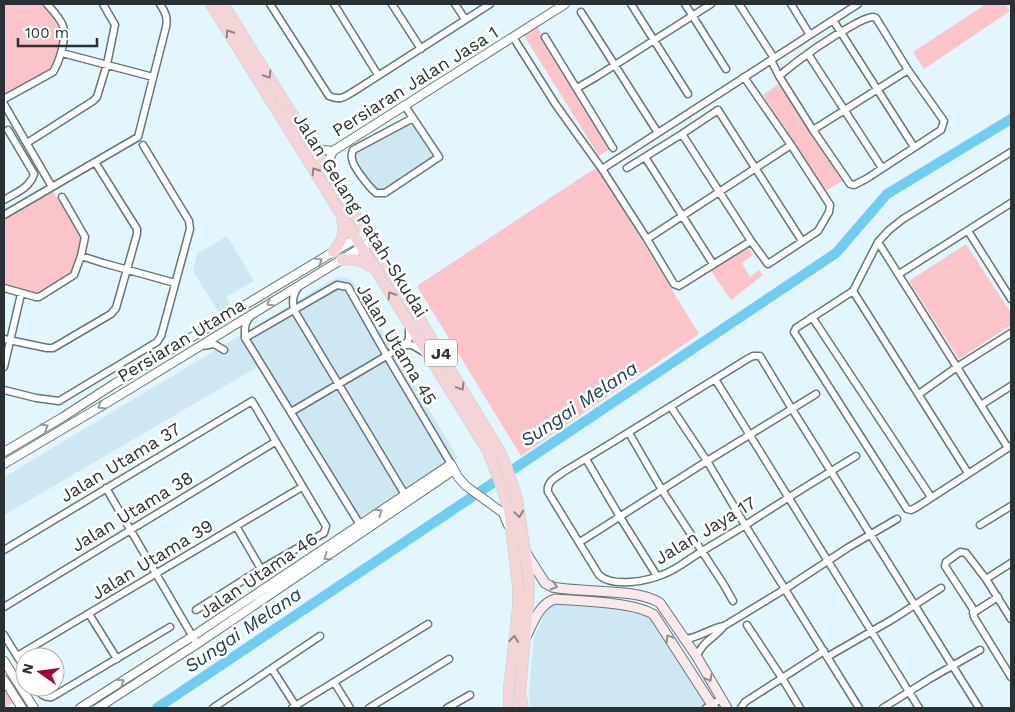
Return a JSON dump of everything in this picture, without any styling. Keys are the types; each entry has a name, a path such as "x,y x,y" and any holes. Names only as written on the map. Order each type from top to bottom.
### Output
{"main road":[{"name":"Jalan Gelang Patah-Skudai","path":"211,4 488,451 509,510 518,586 518,608 509,688 510,708"},
{"name":"Jalan Gelang Patah-Skudai","path":"223,4 370,237 499,450 506,466 517,498 529,591 520,693 522,708"},
{"path":"333,252 342,241 344,231 340,213"},
{"path":"342,260 354,258 375,269"},
{"path":"524,550 545,583 552,587 618,593 654,599 660,603 697,657 727,708"},
{"path":"614,604 612,601 613,596 618,593"},
{"path":"526,637 543,607 548,601 555,599 614,604 649,611 654,615 704,694 708,707"}],"street":[{"path":"4,99 53,72 56,67 62,53 64,31 57,15 47,4"},
{"path":"27,143 94,101 97,97 107,64 115,25 103,4"},
{"path":"4,215 138,137 168,19 160,4"},
{"path":"271,4 328,96 337,99 340,99 490,4"},
{"path":"334,4 378,75"},
{"path":"392,4 421,48"},
{"path":"455,4 465,19"},
{"name":"Persiaran Jalan Jasa 1","path":"333,151 564,4"},
{"path":"631,4 688,94"},
{"path":"685,4 726,69"},
{"path":"577,88 711,4"},
{"path":"739,4 772,59 779,76 850,184 854,185 860,182 943,127 944,122 908,70 876,18 867,18 841,32 793,64 779,76"},
{"path":"791,4 810,35"},
{"path":"602,169 858,4"},
{"path":"581,12 658,133"},
{"path":"833,20 914,147"},
{"path":"513,37 556,105 602,169 674,284 679,286 751,241"},
{"path":"546,37 613,148"},
{"path":"62,53 153,77"},
{"path":"808,54 882,168"},
{"path":"813,130 908,70"},
{"path":"682,134 768,264 818,231 830,209 830,205 744,77"},
{"path":"4,104 52,187"},
{"path":"405,106 413,118 439,157 385,193 376,193 368,186 352,161 353,150 413,118"},
{"path":"627,168 718,110 802,241"},
{"path":"4,200 28,185 32,181 34,174 6,131 16,125"},
{"path":"308,139 322,150 333,151 330,158 332,178"},
{"path":"4,390 36,398 59,401 157,342 161,336 190,229 190,221 143,145"},
{"path":"647,239 791,145"},
{"path":"878,242 1009,447 911,510 907,509 794,332 796,328 853,291 878,242 889,230 903,219 1011,152"},
{"path":"645,156 713,264"},
{"path":"7,340 53,348 111,314 116,308 138,234 137,229 95,162"},
{"path":"4,288 21,294 39,297 73,277 81,256 85,237 62,197"},
{"path":"899,274 1011,204"},
{"path":"968,231 1011,299"},
{"name":"Persiaran Utama","path":"4,452 333,252 370,237"},
{"name":"Persiaran Utama","path":"4,464 342,260 359,243"},
{"path":"81,256 175,282"},
{"path":"302,284 293,296 294,310 407,498"},
{"name":"Jalan Utama 45","path":"245,338 337,284 348,287 452,467"},
{"path":"853,291 968,473"},
{"path":"4,367 7,340 21,294"},
{"path":"254,313 246,323 245,338 362,528"},
{"path":"812,317 931,497"},
{"path":"291,412 405,345 409,339 410,332 407,322"},
{"path":"919,394 1011,333"},
{"path":"200,346 214,344 224,350"},
{"path":"405,345 412,345 427,353"},
{"path":"657,576 586,459 751,357 760,356 979,708"},
{"path":"714,379 919,708"},
{"path":"981,405 1011,386"},
{"path":"580,542 816,394"},
{"name":"Jalan Utama 37","path":"4,550 252,401 275,442"},
{"path":"670,407 707,462 859,708"},
{"path":"629,433 662,490 733,600"},
{"path":"196,610 261,569 324,533 326,526 275,442"},
{"name":"Jalan Utama 38","path":"4,606 275,442"},
{"name":"Jalan Jaya 17","path":"586,459 551,481 548,492 599,575 614,582 632,582 665,574 682,565 787,497 856,456"},
{"path":"452,467 466,486 503,513 512,539"},
{"name":"Jalan Utama 46","path":"80,708 362,528 452,467"},
{"name":"Jalan Utama 39","path":"32,647 302,487"},
{"path":"106,488 197,644"},
{"path":"980,525 1011,506"},
{"path":"697,657 700,648 724,626 897,519"},
{"path":"236,526 261,569"},
{"name":"Jalan Utama 46","path":"98,708 197,644 362,528"},
{"path":"1011,619 986,579 966,553 960,552 946,562 945,564 972,609 974,617 1011,677"},
{"path":"986,579 1011,563"},
{"path":"742,706 782,678 872,631 941,588"},
{"path":"973,614 998,597"},
{"path":"89,614 116,659"},
{"path":"272,669 295,708 428,624"},
{"path":"747,625 800,708"},
{"path":"685,639 696,637 716,627 724,626"},
{"path":"65,689 170,627"},
{"path":"4,635 15,653"},
{"path":"213,708 320,636"},
{"path":"883,708 980,650"},
{"path":"369,708 449,659"},
{"path":"4,661 34,708"},
{"path":"4,680 22,708"},
{"path":"334,682 350,708"},
{"path":"447,708 470,695"},
{"path":"708,707 721,699"}],"shaded area":[{"path":"4,4 45,4 61,33 52,70 6,94 4,91"},
{"path":"986,4 1005,4 1010,11 924,69 913,52"},
{"path":"536,25 610,149 599,156 523,34"},
{"path":"780,83 842,181 826,191 763,95"},
{"path":"409,120 414,120 436,157 383,191 376,191 355,160 357,152"},
{"path":"597,167 699,334 521,456 417,286"},
{"path":"52,190 82,238 73,274 38,294 4,285 4,220"},
{"path":"227,236 254,281 226,297 232,309 221,316 193,271 197,254"},
{"path":"966,244 1011,313 1011,325 959,359 909,281"},
{"path":"747,246 753,255 742,263 750,277 759,270 763,275 731,300 711,271"},
{"path":"337,277 347,278 353,282 458,458 353,522 259,366 4,515 4,477"},
{"path":"556,601 648,610 712,708 531,708 529,696 534,637 548,606"},
{"path":"4,684 15,702 4,708"}],"waterway":[{"name":"Sungai Melana","path":"157,708 836,253 887,194 1011,119"}]}
